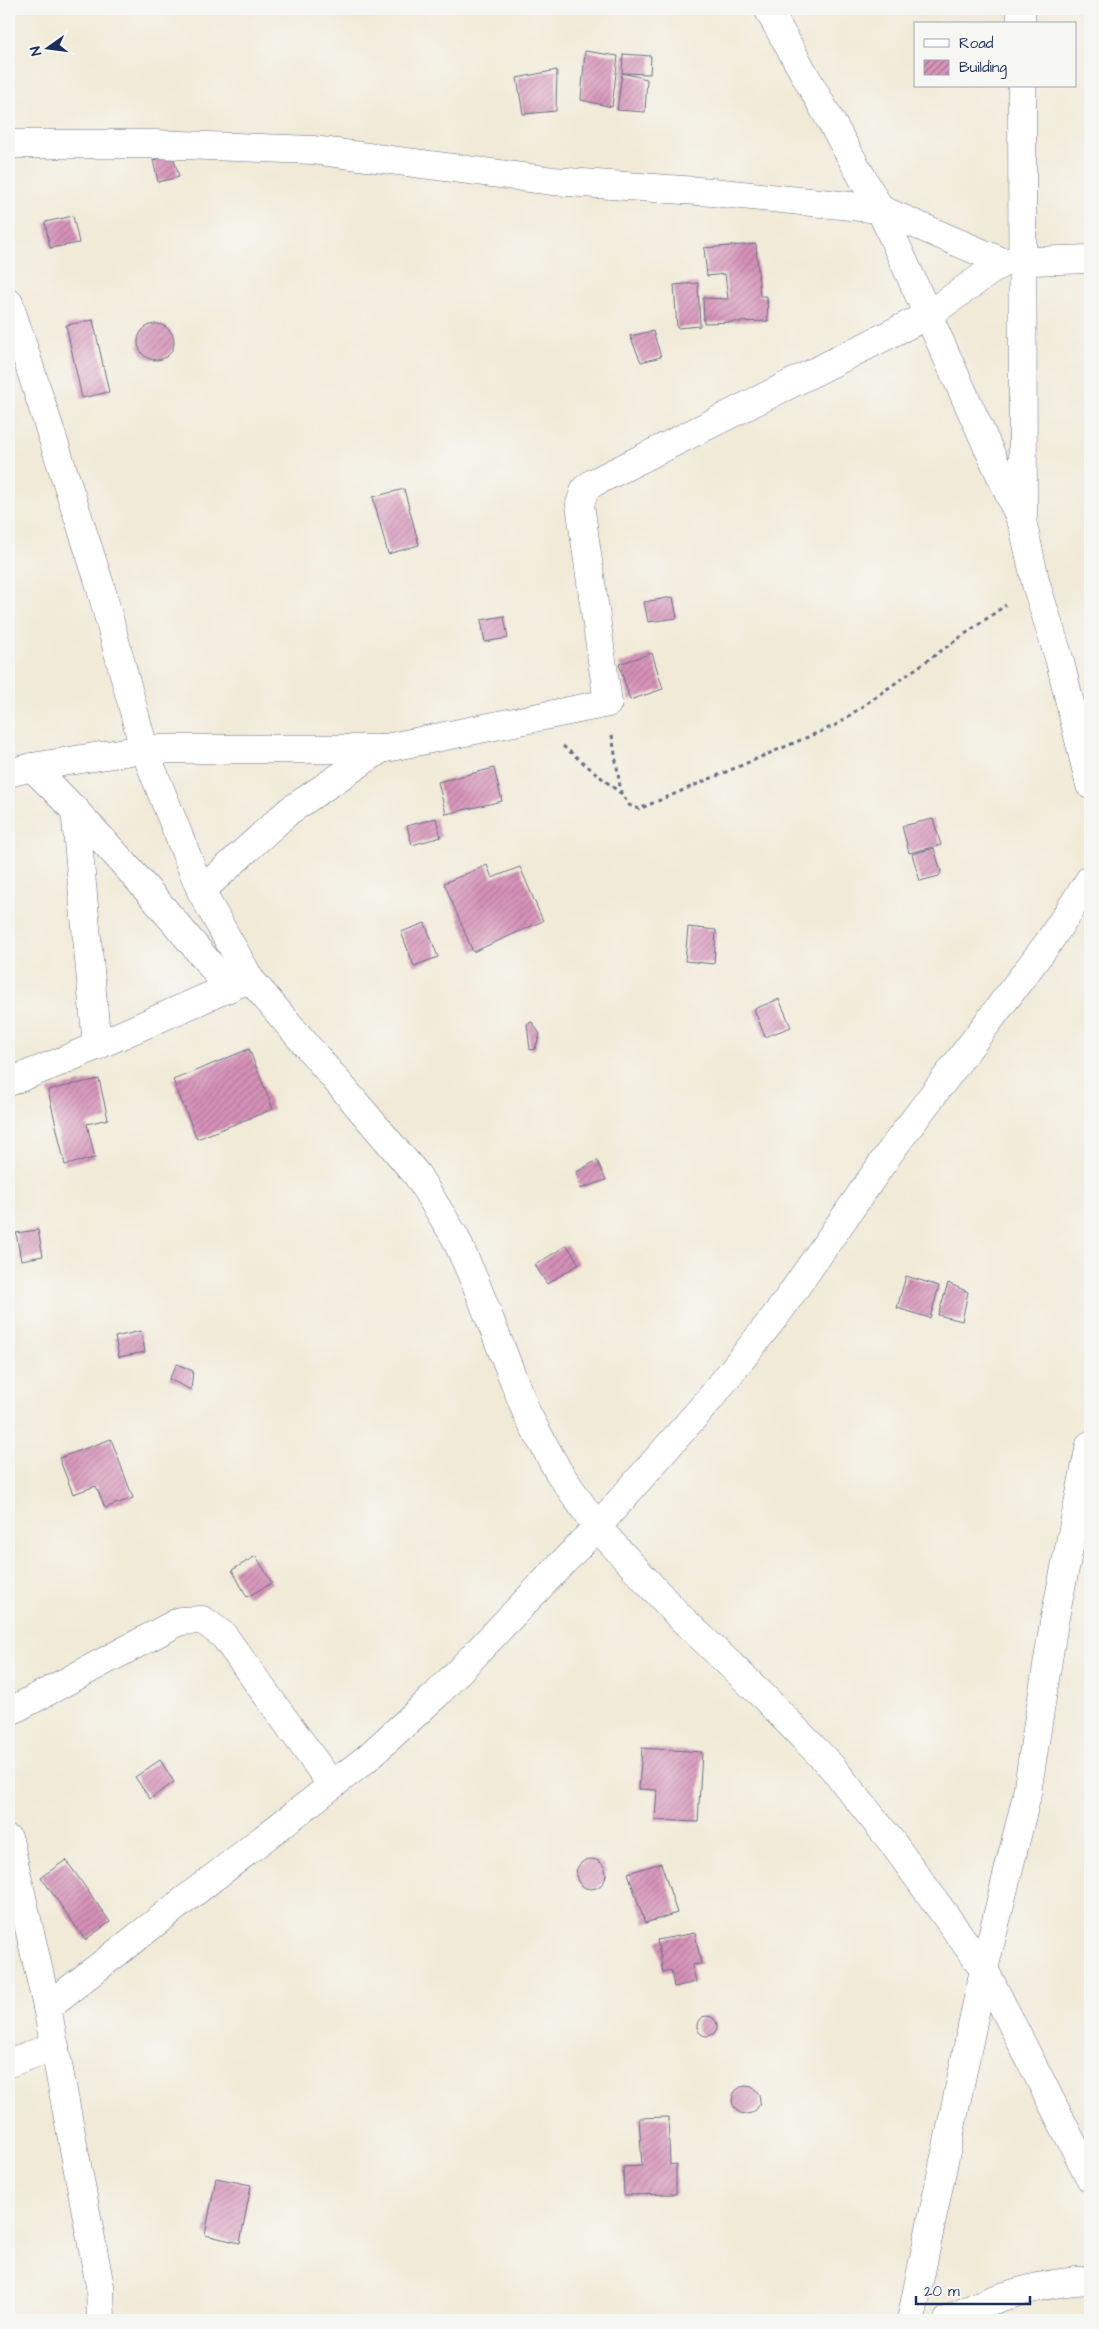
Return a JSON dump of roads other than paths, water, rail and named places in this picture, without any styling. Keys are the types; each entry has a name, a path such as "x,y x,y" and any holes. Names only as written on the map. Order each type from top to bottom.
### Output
{"street":[{"path":"768,9 880,209 1023,525"},
{"path":"1021,9 1021,22"},
{"path":"1022,88 1014,262 1023,525 1036,584 1059,658 1090,785"},
{"path":"9,144 154,144 313,150 552,181 712,192 880,209 1014,262 1090,259"},
{"path":"21,770 144,748 381,749 608,703 580,504 584,489 928,316 1014,262"},
{"path":"9,304 100,585 144,748 240,983"},
{"path":"201,891 289,811 381,749"},
{"path":"21,770 75,809 174,921 240,983 417,1175 458,1245 476,1284 527,1414 558,1471 597,1527 678,1615 762,1695 832,1767 892,1842 984,1969 1090,2178"},
{"path":"75,809 97,1046"},
{"path":"47,2007 366,1760 436,1696 597,1527 709,1400 780,1310 895,1145 1048,943 1090,879"},
{"path":"9,1082 97,1046 240,983"},
{"path":"911,2320 984,1969 1026,1800 1054,1622 1090,1445"},
{"path":"9,1712 180,1621 203,1620 224,1636 332,1786"},
{"path":"9,1840 55,2046 100,2286 102,2320"},
{"path":"9,2063 55,2046"},
{"path":"948,2320 962,2312 1022,2290 1090,2280"}]}
